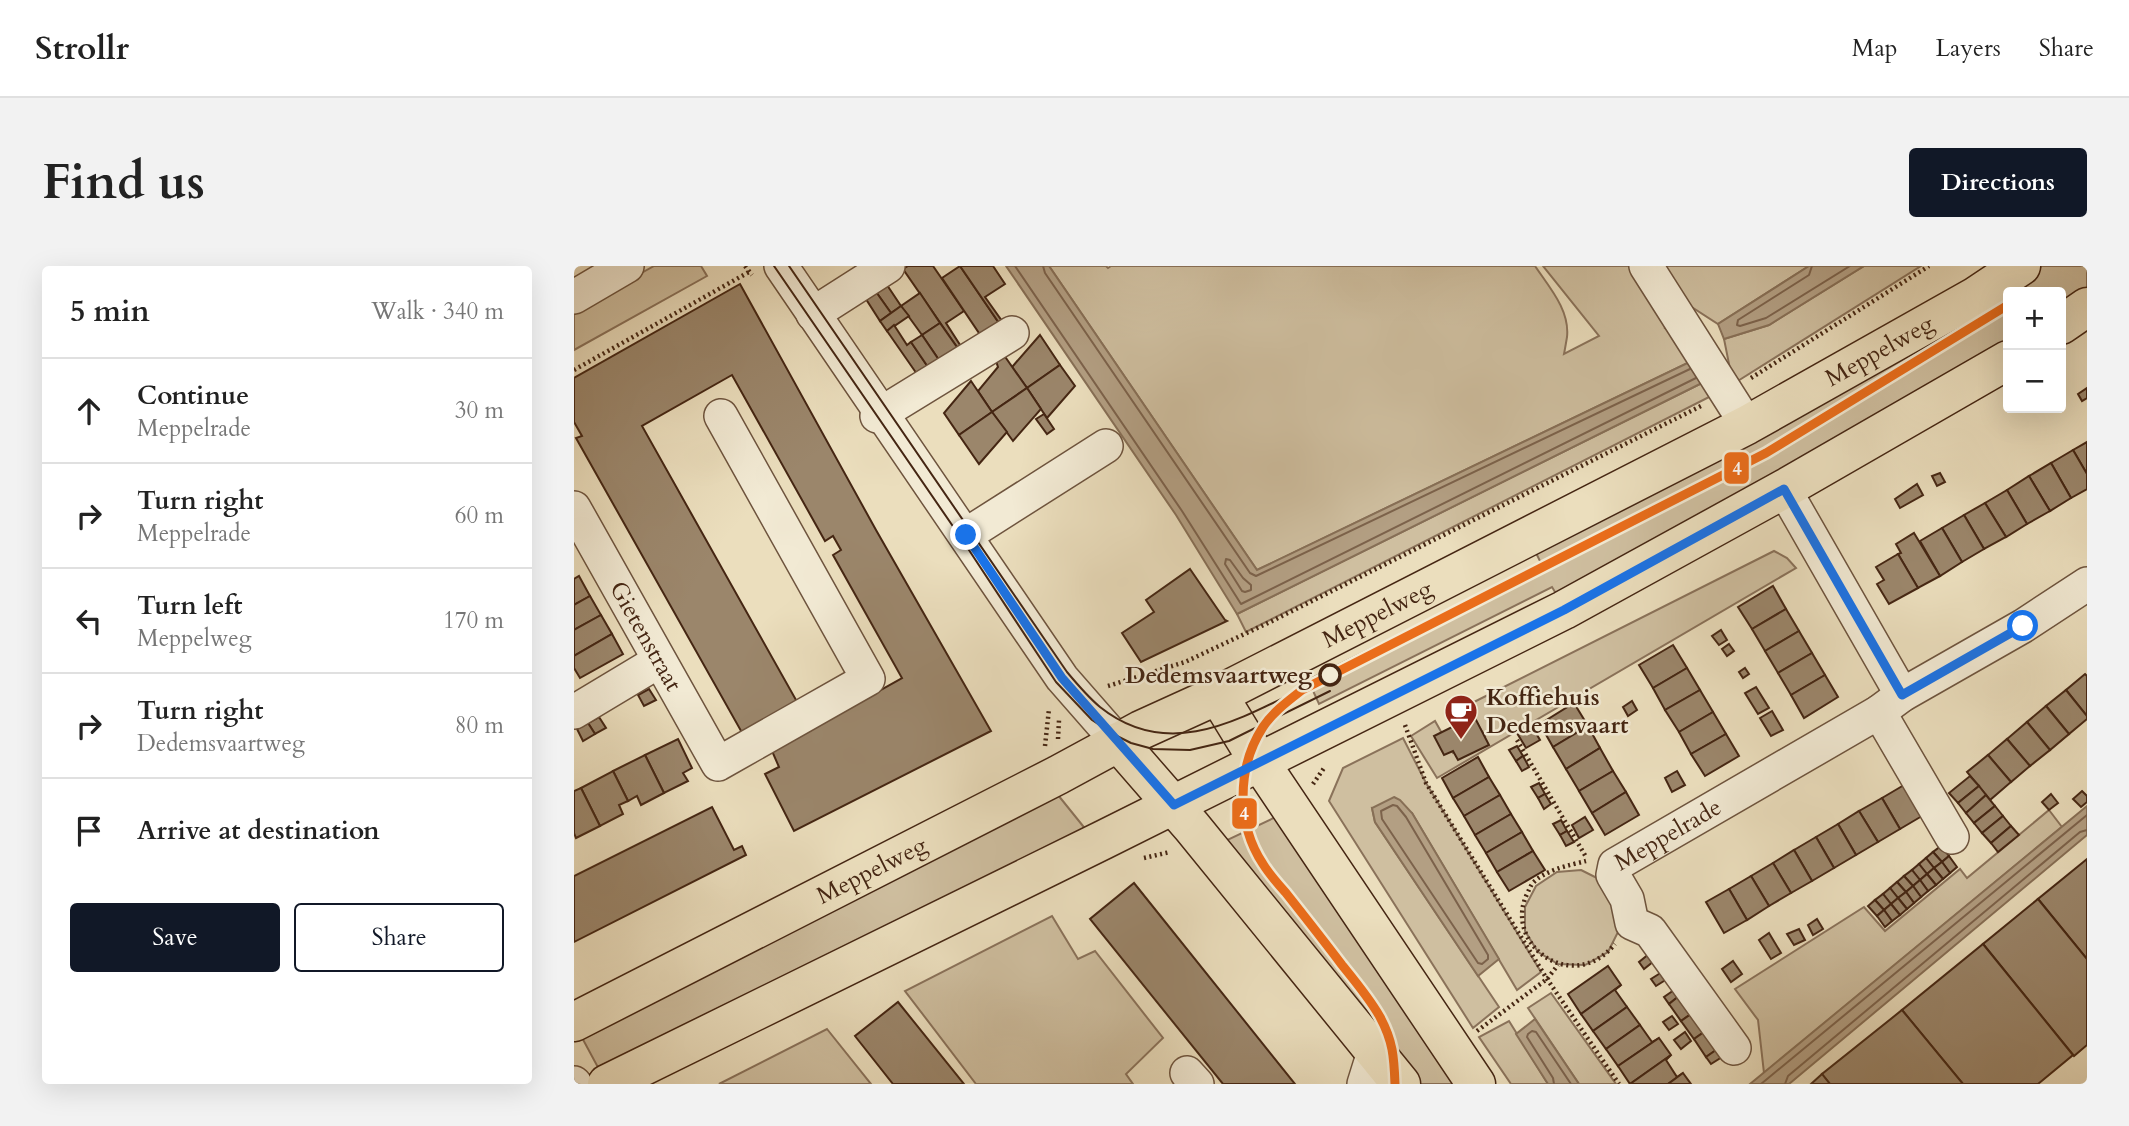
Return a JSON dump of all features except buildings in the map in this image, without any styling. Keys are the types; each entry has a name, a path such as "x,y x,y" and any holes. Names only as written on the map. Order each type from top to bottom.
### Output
{"main road":[{"name":"Meppelweg","path":"574,1022 1118,742 1218,695 1746,425 1976,296 2021,266"},
{"path":"2066,322 2087,307"},
{"path":"607,1084 1564,610 1784,489 2003,362"},
{"path":"1218,695 1453,1054 1476,1084"},
{"path":"1118,742 1174,805 1369,1068 1401,1084"}],"street":[{"path":"574,297 627,266"},
{"path":"813,314 888,266"},
{"path":"1646,266 1746,425"},
{"path":"765,269 813,314 1062,678 1118,742"},
{"path":"880,415 1012,333"},
{"name":"Gietenstraat","path":"574,508 718,764 868,679 721,416"},
{"path":"966,535 1106,446"},
{"path":"1784,489 1891,703 1952,837"},
{"name":"Meppelrade","path":"1632,923 1628,899 1613,875 1615,865 2023,626 2087,584"},
{"path":"574,712 659,661"},
{"path":"1632,923 1650,931 1734,1048"}],"path":[{"path":"574,370 765,269"},
{"path":"1049,707 1059,720 1057,745 1073,766"},
{"path":"1403,719 1426,783 1548,979 1619,1084"},
{"path":"1517,740 1589,860 1555,869 1532,884 1521,905 1525,931 1537,952 1558,965 1585,965 1608,952 1632,923"},
{"path":"1468,1037 1548,979 1558,965"}],"shaded area":[{"path":"654,266 701,266 707,276 574,350 574,311"},
{"path":"1049,266 1535,266 1557,299 1565,317 1567,337 1564,354 1599,336 1543,266 1809,266 1718,324 1693,308 1665,328 1700,357 1257,570"},
{"path":"1864,266 1921,266 1733,384 1724,339 1769,325"},
{"path":"2042,266 2087,266 2087,291 2066,305 2066,287 2010,287"},
{"path":"2003,291 2003,345 1558,597 1552,587 1319,704 1308,680 1541,563 1536,553"},
{"path":"1712,378 1719,392 1246,632 1237,614"},
{"path":"1774,551 1787,558 1796,568 1437,778 1411,736 1435,721 1453,753 1485,736 1466,706"},
{"path":"1403,738 1426,783 1541,972 1517,990 1412,813 1372,808 1375,822 1499,1007 1473,1028 1329,801 1343,768"},
{"path":"1058,795 1087,831 601,1073 580,1034"},
{"path":"2049,810 2062,827 1764,1073 1758,1020 1735,989 1864,907 1885,931 1960,869 1967,878"},
{"path":"1280,815 1456,1084 1420,1084 1225,841"},
{"path":"1581,870 1603,881 1620,928 1608,952 1585,965 1558,964 1538,952 1525,931 1525,907 1536,886 1557,872"},
{"path":"1052,916 1078,959 1095,951 1163,1038 1126,1074 1133,1084 976,1084 905,991"},
{"path":"1551,993 1616,1084 1579,1084 1528,1008"},
{"path":"1509,1021 1548,1084 1511,1084 1479,1037"},
{"path":"827,1029 871,1084 719,1084"}],"water":[{"path":"1006,266 1049,266 1257,570 1700,357 1712,378 1237,614 1176,515"},
{"path":"1809,266 1864,266 1769,325 1724,339 1718,324"},
{"path":"1394,797 1412,813 1499,959 1478,976 1375,822 1372,808"},
{"path":"2087,806 2087,835 1789,1084 1750,1084"},
{"path":"1535,1019 1579,1084 1548,1084 1516,1034"}],"tram line":[{"path":"774,266 961,538 1056,682 1092,720 1131,743 1153,749 1190,750 1229,741 1330,691"},
{"path":"789,266 1067,672 1100,707 1128,724 1157,732 1185,733 1241,717 1324,678"}],"transit line":[{"name":"4","path":"1395,1084 1392,1049 1380,1017 1362,990 1268,871 1254,848 1244,813 1244,777 1254,743 1263,727 1281,707 1302,690 1766,453 2003,308"}],"place":[{"name":"Dedemsvaartweg","path":"1330,675"},
{"name":"Koffiehuis Dedemsvaart","path":"1461,741"}],"route":[{"path":"966,535 1062,678 1174,805 1564,610 1784,489 1902,695 2023,626"}]}
